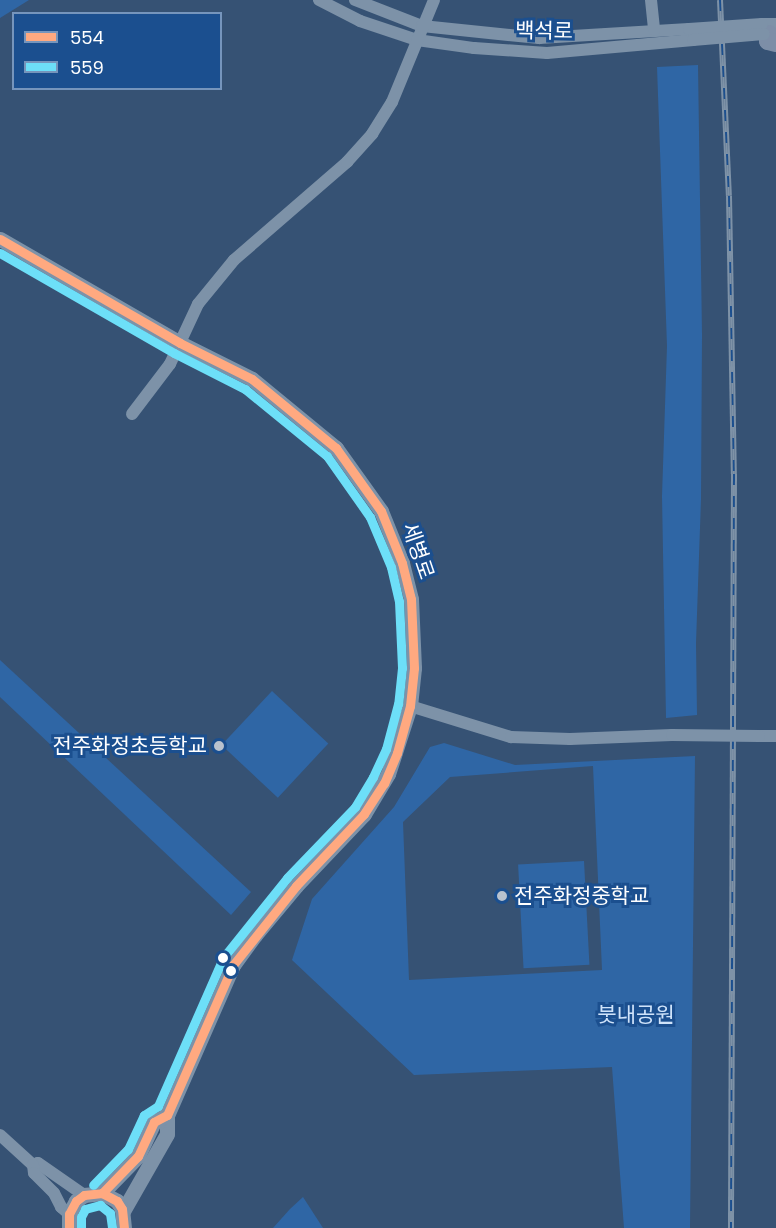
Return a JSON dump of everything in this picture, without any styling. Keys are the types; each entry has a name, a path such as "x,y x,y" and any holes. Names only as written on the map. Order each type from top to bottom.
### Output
{"street":[{"name":"백석로","path":"319,0 360,21 417,40 474,48 547,53 691,34 770,32"},
{"name":"백석로","path":"355,0 422,26 539,38 654,30 691,34"},
{"path":"132,414 170,364 198,304 234,260 347,162 372,134 392,102 434,0"},
{"path":"651,0 654,30"},
{"name":"세병로","path":"0,239 180,343 252,379 336,448 381,511 402,563 411,599 414,668 410,706 388,774 364,814 296,886 233,965 167,1115 167,1134 126,1221"},
{"path":"410,706 511,737 570,739 672,735 776,736"},
{"name":"세병로","path":"126,1221 117,1201 102,1193 138,1156 154,1122 167,1115"},
{"path":"0,1135 33,1165 34,1173 54,1193 69,1221"},
{"path":"33,1165 38,1164 84,1195"},
{"path":"69,1221 76,1201 84,1195 102,1193"}],"green space":[{"path":"0,0 29,0 0,18"},
{"path":"698,65 702,335 701,499 696,643 697,715 666,718 662,496 667,346 657,67"},
{"path":"0,660 251,892 231,915 0,697"},
{"path":"272,691 328,744 278,798 222,745"},
{"name":"붓내공원","path":"444,743 515,765 695,756 690,1228 624,1228 612,1067 414,1075 292,960 312,899 394,807 430,747","holes":["593,766 602,970 409,980 403,822 450,777"]},
{"path":"584,861 589,965 524,968 518,864"},
{"path":"303,1197 323,1228 273,1228 290,1209"}],"railway":[{"path":"720,0 729,196 734,474 731,1228"}],"transit line":[{"name":"554","path":"0,239 180,343 252,379 336,448 381,511 402,563 411,599 414,668 410,706 397,753 384,783 364,814 296,886 233,965 167,1115 154,1122 138,1156 102,1193"},
{"name":"559","path":"0,253 174,353 245,389 327,456 370,517 391,567 399,601 402,668 398,704 386,749 373,777 355,807 287,878 223,958 158,1106 144,1115 128,1149 93,1185"},
{"name":"554","path":"69,1228 69,1214 76,1201 84,1195 102,1193 117,1201 122,1209 124,1228"},
{"name":"559","path":"81,1228 81,1217 85,1209 100,1205 110,1213 112,1228"}],"place":[{"name":"전주화정초등학교","path":"219,746"},
{"name":"전주화정중학교","path":"502,896"}]}
